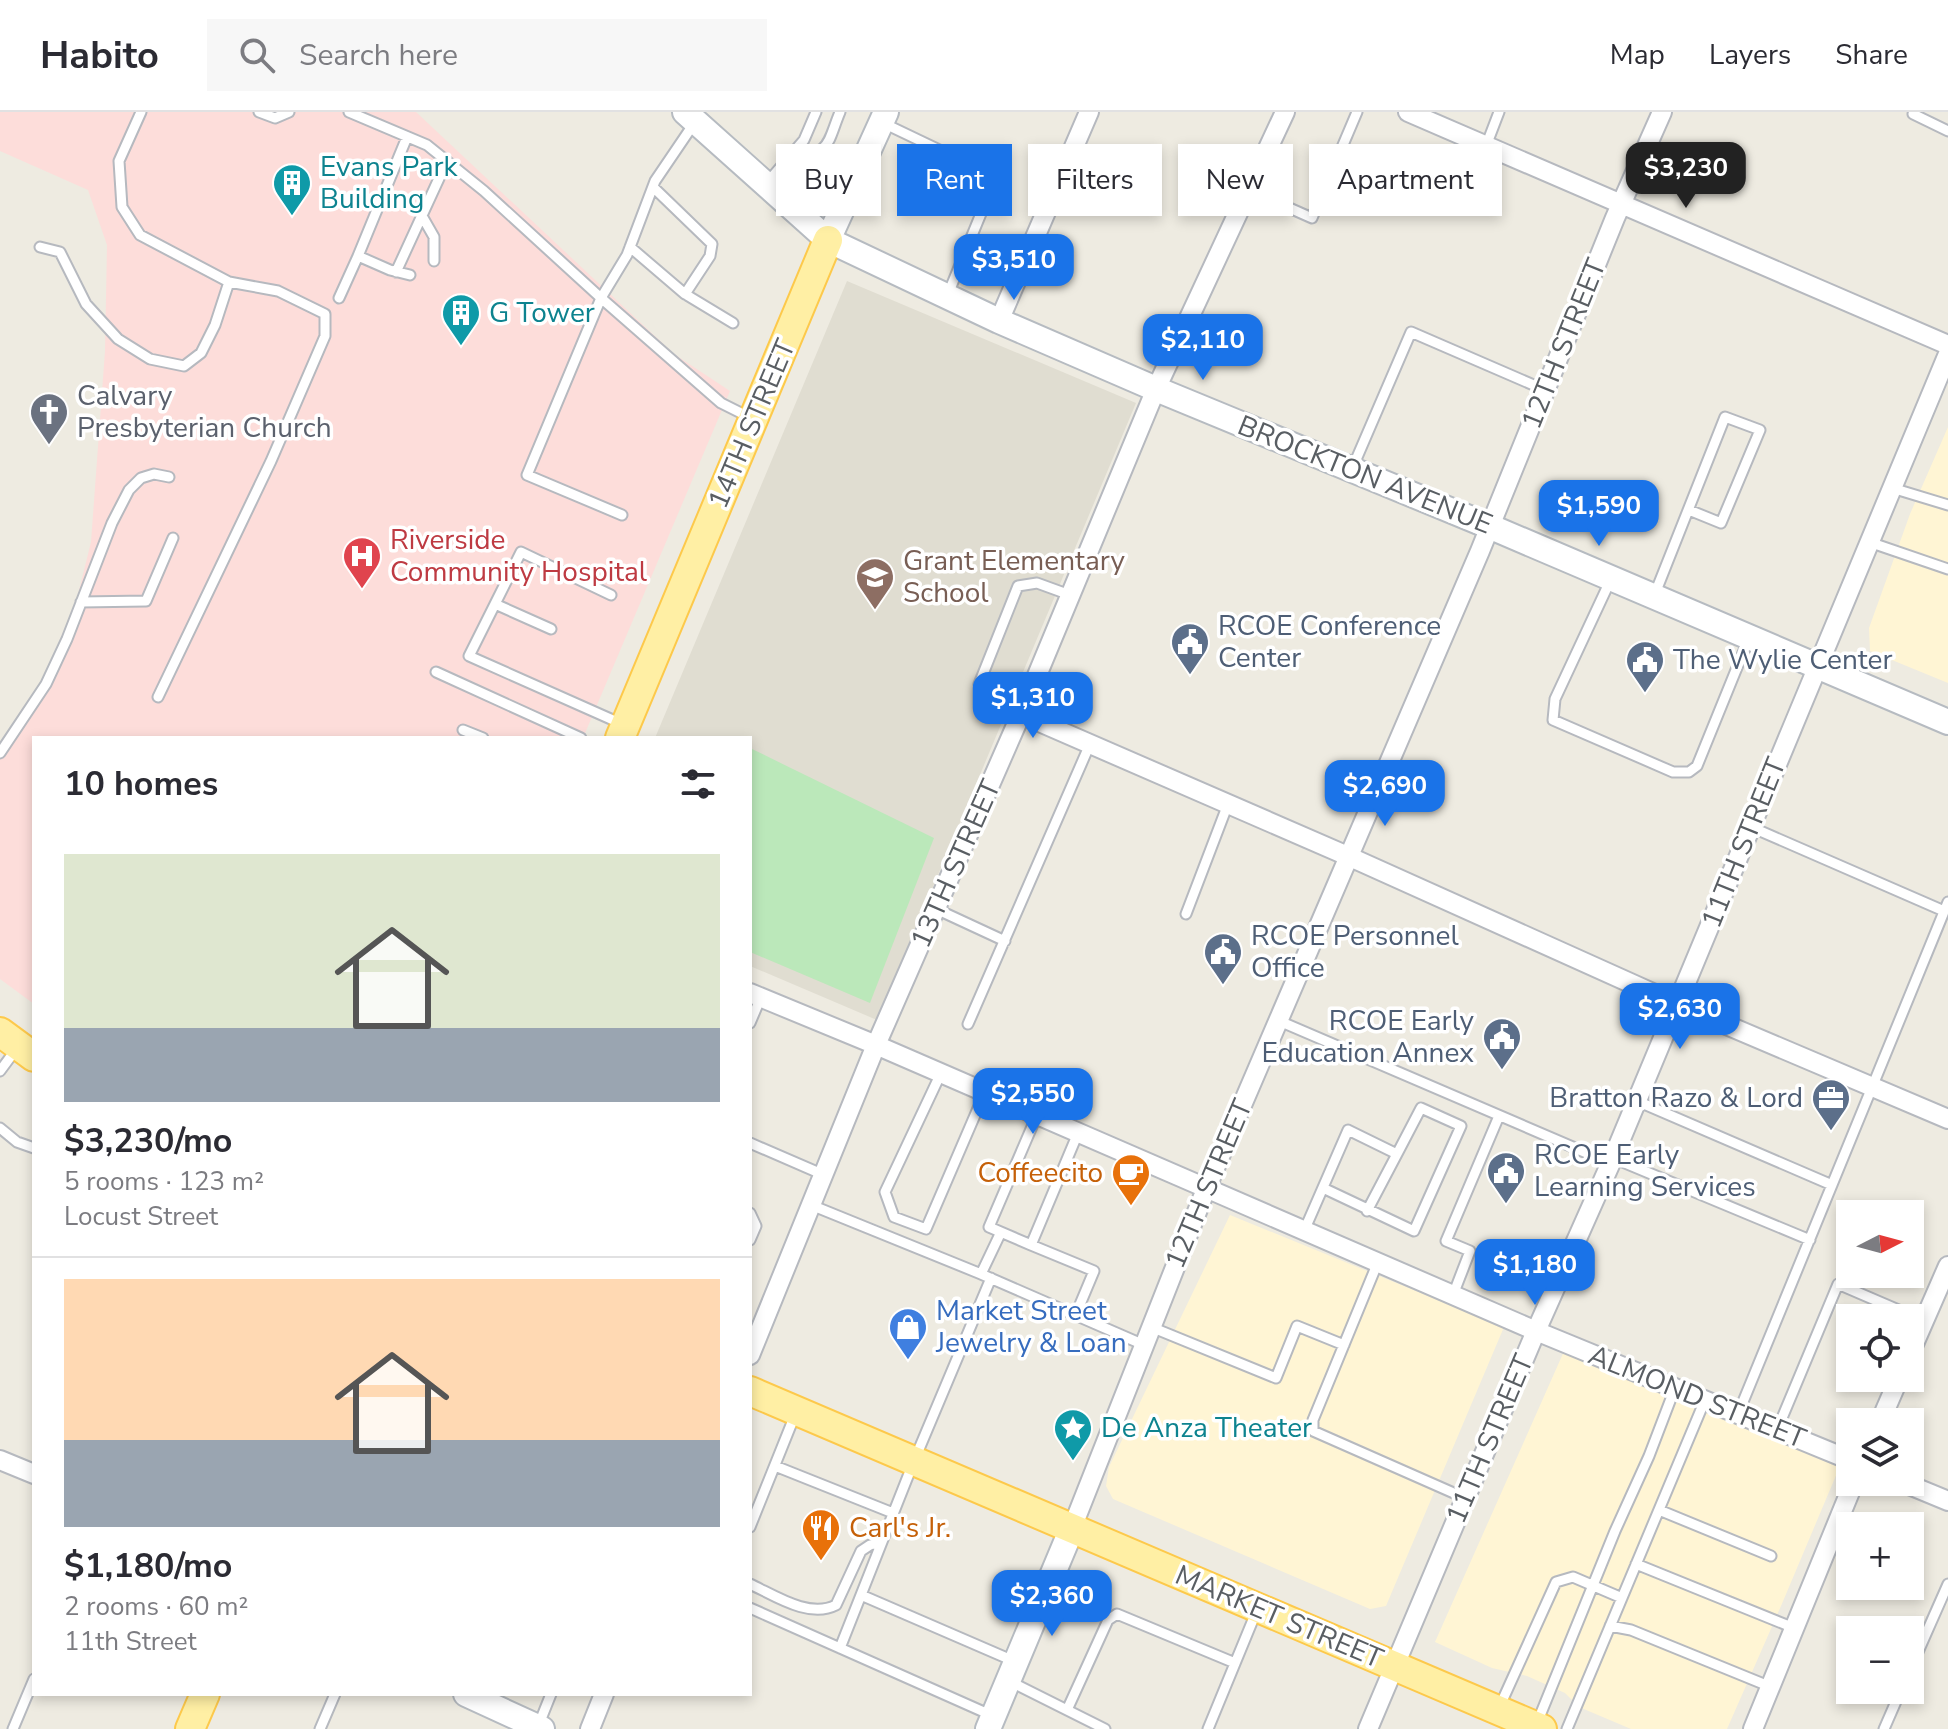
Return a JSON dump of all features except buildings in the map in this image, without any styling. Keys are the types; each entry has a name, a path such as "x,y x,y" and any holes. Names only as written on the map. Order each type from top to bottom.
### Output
{"main road":[{"name":"BROCKTON AVENUE","path":"695,115 828,240 999,321 1156,389 1491,527 1948,722"},
{"name":"14TH STREET","path":"623,732 828,240 884,117"},
{"name":"MARKET STREET","path":"752,1392 1532,1727"},
{"name":"12TH STREET","path":"991,1722 1072,1528"},
{"path":"190,1729 204,1696"},
{"path":"470,1696 540,1728"}],"street":[{"path":"999,321 1089,112"},
{"name":"13TH STREET","path":"1270,144 1285,112"},
{"path":"1408,112 1481,144"},
{"name":"12TH STREET","path":"1072,1528 1206,1189 1491,527 1620,205 1662,112"},
{"path":"1502,153 1948,345"},
{"name":"13TH STREET","path":"752,1350 876,1045 1021,714 1156,389 1237,216"},
{"name":"11TH STREET","path":"1368,1729 1637,1101 1948,354"},
{"path":"1021,714 1677,1004 1948,1119"},
{"name":"ALMOND STREET","path":"756,995 1536,1331 1836,1454"},
{"path":"1924,1321 1948,1266"},
{"path":"0,1460 32,1473"},
{"path":"1924,1491 1948,1501"},
{"path":"1753,1729 1848,1496"},
{"path":"590,1729 603,1696"}],"lane":[{"path":"141,112 119,161 122,207 140,235 229,282 278,291 325,314 325,336 271,461 158,697"},
{"path":"259,112 275,118 289,112"},
{"path":"349,112 427,145 484,191 721,403 754,419"},
{"path":"801,144 816,112"},
{"path":"827,144 840,112"},
{"path":"1293,210 1312,218 1357,112"},
{"path":"1487,144 1499,112"},
{"path":"1913,114 1948,131"},
{"path":"622,515 527,475 601,298 630,247 653,187 695,115"},
{"path":"884,117 996,177 947,297"},
{"path":"339,298 407,137"},
{"path":"396,272 447,161"},
{"path":"766,184 776,172"},
{"path":"653,187 712,244 710,256 685,294"},
{"path":"422,216 434,237 434,261"},
{"path":"40,247 60,252 86,304 118,339 150,359 184,366 201,353 215,325 229,282"},
{"path":"630,247 685,294 733,323"},
{"path":"358,256 410,275"},
{"path":"1352,470 1411,332 1545,390"},
{"path":"1654,597 1725,417 1760,430 1721,523 1689,510"},
{"path":"0,753 46,684 112,523 129,490 141,478 154,474 169,477"},
{"path":"1892,488 1948,505"},
{"path":"81,602 146,601 173,538"},
{"path":"1869,542 1948,569"},
{"path":"611,595 521,552 469,656 623,732"},
{"path":"1611,579 1555,699 1553,720 1673,772 1689,772 1697,766 1749,638"},
{"path":"1021,714 979,684 1018,586 1037,583 1070,595"},
{"path":"495,604 551,629"},
{"path":"436,672 577,736"},
{"path":"463,730 478,736"},
{"path":"968,1024 1090,744"},
{"path":"1186,914 1228,804"},
{"path":"1738,1414 1946,906 1751,827"},
{"path":"936,909 1005,941"},
{"path":"1277,1020 1499,1116 1810,1240"},
{"path":"0,1071 18,1045"},
{"path":"941,1073 885,1192 894,1217 926,1229 985,1092"},
{"path":"1637,1101 1832,1185"},
{"path":"1323,1188 1367,1211 1414,1231 1461,1126 1421,1108 1367,1211"},
{"path":"1037,1115 989,1227 1032,1241 1094,1271 1076,1314"},
{"path":"1453,1295 1470,1251 1446,1241 1499,1116"},
{"path":"0,1128 17,1142 32,1147"},
{"path":"1304,1231 1348,1130 1397,1154"},
{"path":"1032,1241 1078,1133"},
{"path":"752,1144 824,1175"},
{"path":"811,1205 1144,1345"},
{"path":"840,1648 1001,1232"},
{"path":"1378,1262 1313,1420 1313,1431 1465,1498"},
{"path":"1777,1430 1838,1284 1884,1304"},
{"path":"1151,1327 1276,1378 1297,1326 1344,1345"},
{"path":"1532,1727 1649,1456 1675,1388"},
{"path":"1567,1729 1705,1400"},
{"path":"752,1522 797,1411"},
{"path":"775,1466 893,1513"},
{"path":"1659,1510 1771,1556"},
{"path":"752,1585 799,1606 830,1608 836,1605 861,1551 882,1542"},
{"path":"1636,1564 1794,1628"},
{"path":"1498,1710 1556,1582 1573,1577 1622,1598"},
{"path":"1924,1638 1948,1584"},
{"path":"861,1595 1012,1671 1067,1710 1105,1729"},
{"path":"1208,1729 1258,1608"},
{"path":"752,1609 991,1722"},
{"path":"1067,1710 1108,1620 1117,1614 1235,1663"},
{"path":"1610,1626 1631,1630 1771,1687"},
{"path":"13,1729 32,1684"},
{"path":"320,1729 334,1696"},
{"path":"540,1728 550,1696"},
{"path":"1884,1729 1895,1704"}],"shaded area":[{"name":"Riverside Community Hospital","path":"0,112 416,112 674,354 730,391 584,736 32,736 32,1003 0,979 0,753 18,728 67,639 91,542 105,351 107,245 88,190 0,151"},
{"path":"847,281 1136,403 877,1020 752,967 752,736 656,736"},
{"path":"1948,427 1948,683 1870,651 1869,628 1910,514"},
{"path":"1230,1215 1504,1327 1386,1606 1370,1609 1113,1499 1106,1486 1109,1467"},
{"path":"1565,1349 1836,1464 1836,1475 1727,1729 1631,1729 1579,1707 1565,1693 1527,1676 1492,1668 1435,1642"}],"green space":[{"path":"752,749 934,838 870,1003 752,953"}],"place":[{"name":"Evans Park Building","path":"292,217"},
{"name":"G Tower","path":"461,347"},
{"name":"Calvary Presbyterian Church","path":"49,446"},
{"name":"Riverside Community Hospital","path":"362,590"},
{"name":"Grant Elementary School","path":"875,611"},
{"name":"RCOE Conference Center","path":"1190,676"},
{"name":"The Wylie Center","path":"1645,694"},
{"name":"RCOE Personnel Office","path":"1223,986"},
{"name":"RCOE Early Education Annex","path":"1502,1071"},
{"name":"Bratton Razo & Lord","path":"1831,1132"},
{"name":"RCOE Early Learning Services","path":"1506,1205"},
{"name":"Coffeecito","path":"1131,1207"},
{"name":"Market Street Jewelry & Loan","path":"908,1361"},
{"name":"De Anza Theater","path":"1073,1462"},
{"name":"Carl's Jr.","path":"821,1562"}]}
